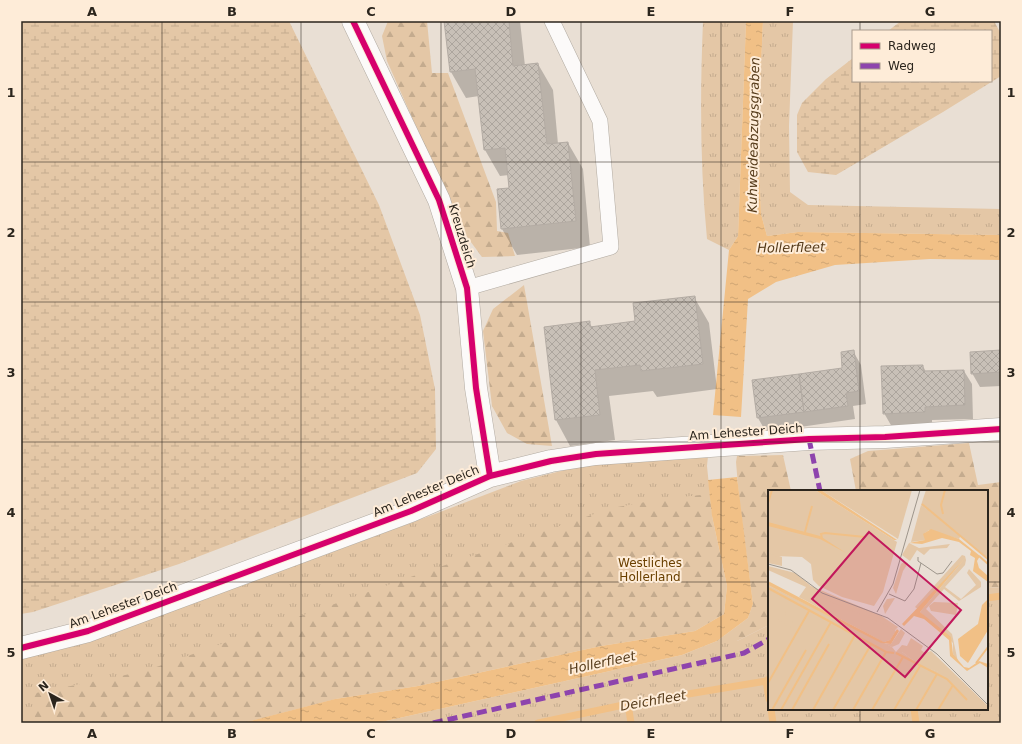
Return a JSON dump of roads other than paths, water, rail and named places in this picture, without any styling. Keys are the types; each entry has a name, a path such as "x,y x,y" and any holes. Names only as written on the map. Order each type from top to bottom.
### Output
{"street":[{"name":"Kreuzdeich","path":"353,21 439,200 466,288 476,388 490,476"},
{"name":"Am Lehester Deich","path":"21,648 95,628 411,510 490,476 551,461 596,454 808,439 885,437 1001,428"}],"lane":[{"path":"466,288 611,247 600,121 552,21"}],"water":[{"path":"746,21 763,21 758,134 761,214 767,236 798,232 1001,235 1001,260 930,259 835,265 776,282 748,299 741,417 713,415 729,250 738,236"},
{"name":"Hollerfleet","path":"737,477 753,604 748,618 717,641 682,655 377,723 242,723 335,699 418,686 601,646 695,631 724,614 727,586 712,516 708,480"}],"waterway":[{"name":"Deichfleet","path":"988,598 1001,596"},
{"name":"Deichfleet","path":"538,723 628,704 768,680"},
{"path":"766,681 768,693"},
{"path":"628,704 631,723"},
{"path":"771,710 773,723"},
{"path":"914,710 916,723"}],"water label":[{"name":"Kuhweideabzugsgraben","path":"753,135"}],"park label":[{"name":"Westliches Hollerland","path":"650,570"}]}
